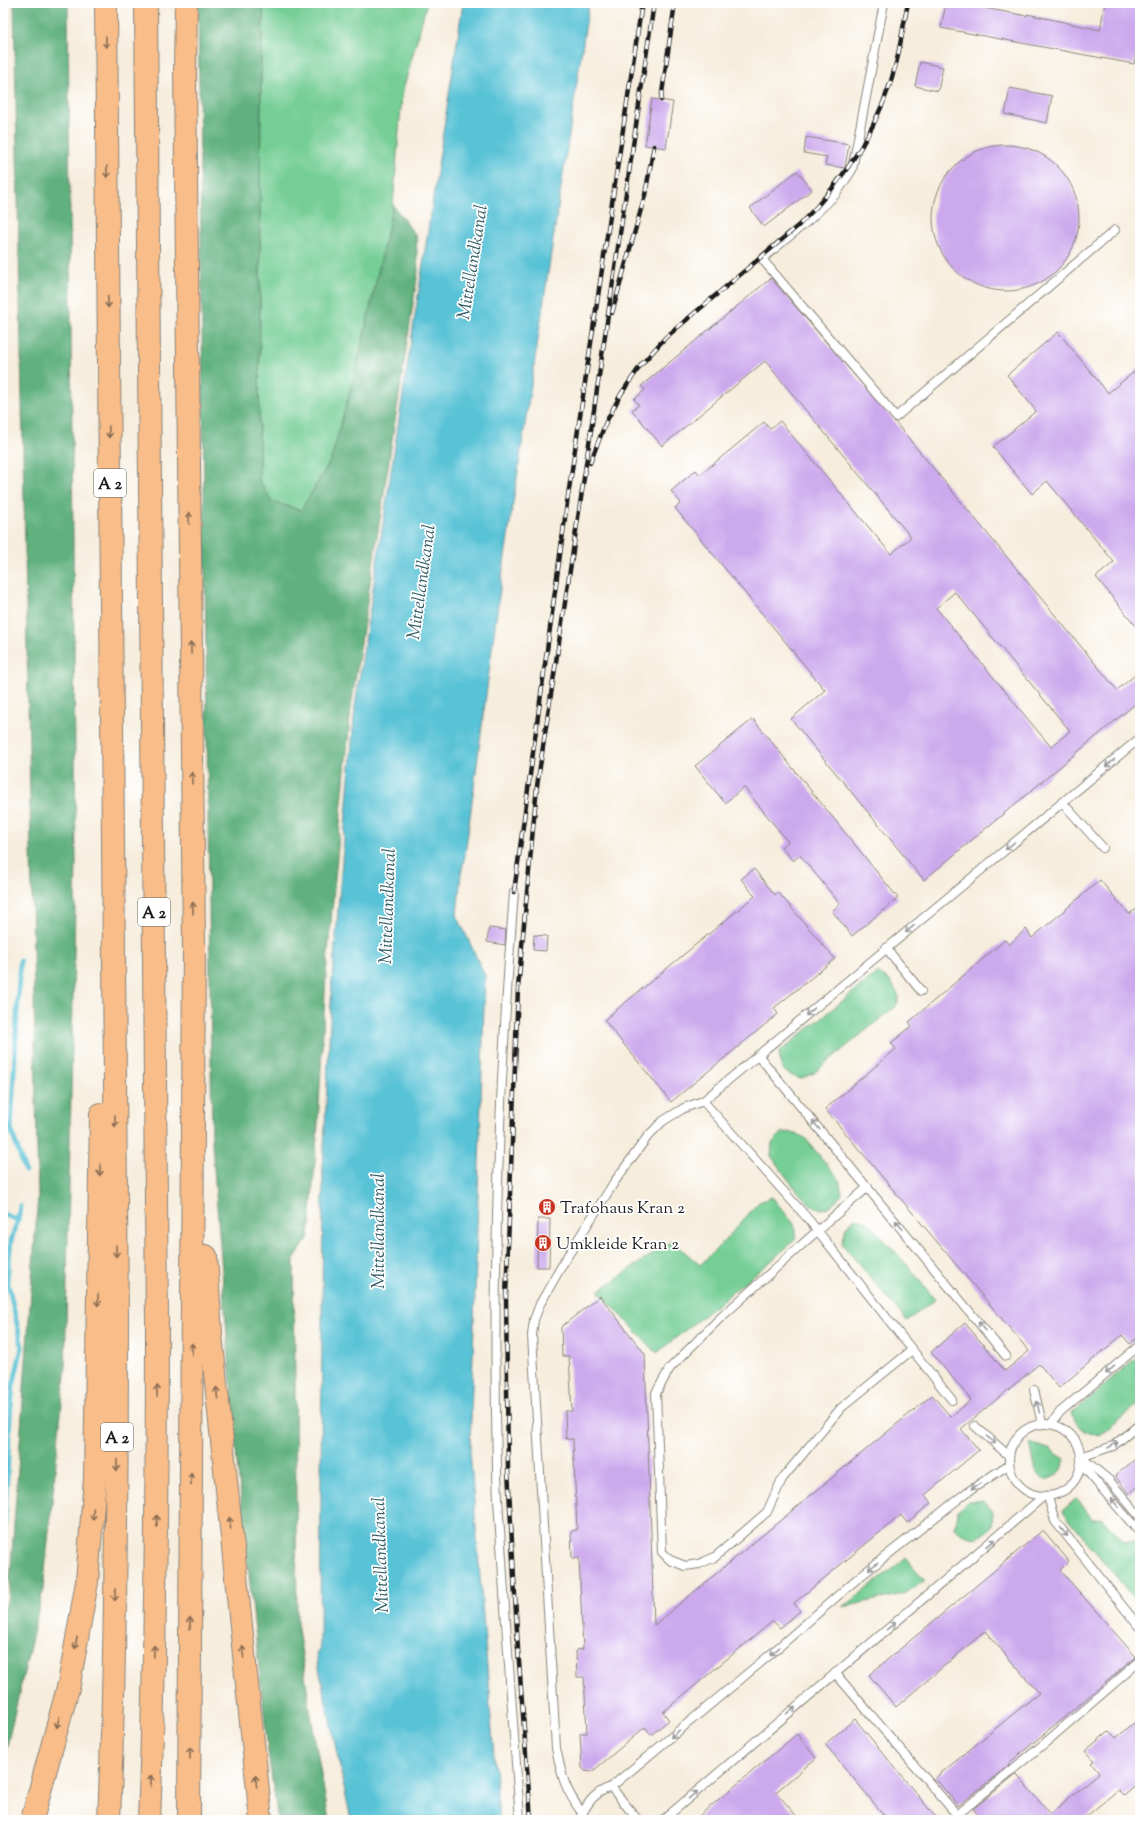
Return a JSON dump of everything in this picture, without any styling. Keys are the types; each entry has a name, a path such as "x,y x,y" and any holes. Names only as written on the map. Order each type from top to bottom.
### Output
{"highway":[{"name":"A 2","path":"106,3 117,1514 109,1820"},
{"name":"A 2","path":"146,3 157,1319 157,1519 154,1704 149,1820"},
{"path":"181,3 185,72"},
{"path":"186,3 185,72 194,947 189,1820"},
{"path":"194,947 207,1271 211,1334 261,1820"},
{"path":"32,1820 69,1684 87,1582 96,1478 100,1120 114,964"}],"lane":[{"path":"884,3 852,170 836,194 809,220 762,259 896,417 1115,230"},
{"path":"581,1817 562,1778 556,1748 533,1343 534,1320 540,1304 565,1260 615,1181 648,1136 663,1121 684,1108 703,1101 1140,738"},
{"path":"1062,802 1103,848"},
{"path":"514,892 500,1107 494,1297 497,1468 507,1650 520,1820"},
{"path":"886,948 921,991"},
{"path":"758,1055 1006,1356"},
{"path":"703,1101 817,1231 952,1400"},
{"path":"868,1187 718,1320 670,1368 656,1393 662,1552 670,1560 685,1566 699,1564 721,1552 766,1512 782,1479 841,1408 912,1350"},
{"path":"1051,1424 1060,1412 1140,1345"},
{"path":"1034,1390 1042,1423"},
{"path":"1042,1423 1051,1424 1061,1427 1075,1439 1079,1448 1081,1461 1076,1479 1069,1487 1060,1493 1046,1496 1028,1492 1017,1484 1011,1475 1008,1465 1008,1455 1015,1438 1020,1433 1033,1425 1042,1423"},
{"path":"1081,1461 1113,1446 1140,1424"},
{"path":"975,1426 1008,1455"},
{"path":"1081,1461 1109,1480 1140,1517"},
{"path":"1081,1461 1140,1533"},
{"path":"581,1817 587,1803 602,1790 611,1787 772,1653 858,1578 966,1493 1008,1465"},
{"path":"1046,1496 1055,1521 1140,1628"},
{"path":"663,1820 1046,1496"},
{"path":"835,1673 957,1818 1140,1661"},
{"path":"611,1787 638,1820"}],"green space":[{"path":"14,3 68,3 76,861 65,1374 43,1590 3,1763 3,1615 9,1593 38,1196"},
{"path":"198,3 264,3 261,56 259,480 272,502 301,510 331,460 358,362 393,205 416,236 418,272 351,707 326,975 318,1124 309,1237 294,1259 297,1622 329,1820 278,1820 269,1761 237,1463 212,1143"},
{"path":"264,3 427,3 402,94 393,205 358,362 331,460 301,510 272,502 259,480 261,56"},
{"path":"877,973 890,981 899,996 897,1005 814,1073 801,1079 787,1073 780,1063 779,1052"},
{"path":"783,1132 796,1133 805,1138 839,1179 842,1194 830,1206 820,1209 808,1202 794,1187 771,1156 772,1143"},
{"path":"772,1197 794,1224 796,1239 770,1262 657,1353 598,1291 672,1241 700,1265 726,1239 759,1202"},
{"path":"855,1218 868,1222 909,1267 935,1300 907,1321 842,1244 846,1227"},
{"path":"1140,1354 1140,1403 1099,1436 1082,1429 1076,1423 1072,1413"},
{"path":"1030,1443 1049,1449 1065,1459 1061,1471 1053,1477 1044,1480 1036,1471"},
{"path":"1077,1498 1092,1519 1102,1518 1125,1542 1139,1541 1140,1606 1062,1511"},
{"path":"968,1501 983,1501 993,1511 992,1526 975,1538 967,1536 955,1529 958,1511"},
{"path":"906,1558 925,1581 903,1594 843,1607"}],"water":[{"name":"Mittellandkanal","path":"463,3 589,3 499,596 465,855 461,874 457,915 485,976 470,1450 499,1820 351,1820 316,1654 319,1650 320,1644 323,1168 332,982 355,706"}],"building":[{"path":"946,3 985,3 984,8 1027,16 1027,14 1100,30 1105,3 1140,3 1140,30 1134,64 941,28"},
{"path":"920,62 943,67 938,91 915,86"},
{"path":"1010,88 1052,96 1047,123 1005,114"},
{"path":"652,99 673,102 666,148 645,145"},
{"path":"806,137 849,144 845,168 825,165 827,157 804,153"},
{"path":"999,145 1013,145 1034,150 1047,157 1058,166 1067,177 1074,190 1078,204 1078,232 1074,246 1067,259 1058,270 1047,279 1034,286 1013,291 999,291 978,286 965,279 954,270 945,259 938,246 933,225 933,211 938,190 945,177 954,166 965,157 978,150"},
{"path":"797,171 812,190 764,227 750,208"},
{"path":"771,278 895,422 1117,690 1140,671 1140,700 924,880 791,719 825,690 675,508 681,503 671,491 696,470 700,475 764,422 770,429 780,421 891,554 911,537 765,361 662,446 632,410 639,405 634,399 645,390 641,386","holes":["955,592 1070,731 1051,747 936,608"]},
{"path":"1058,332 1108,393 1140,367 1140,631 1096,577 1114,562 1047,481 1032,494 993,447 1036,411 1007,375"},
{"path":"753,719 898,898 852,936 832,911 840,904 800,855 793,861 781,847 788,842 744,787 725,803 695,766"},
{"path":"754,869 775,895 778,892 835,959 774,1008 778,1014 671,1102 604,1020 755,896 741,879"},
{"path":"1100,880 1129,914 1140,907 1140,1335 1130,1344 1122,1335 1059,1388 1039,1364 961,1429 979,1450 925,1495 931,1503 907,1523 901,1515 794,1603 800,1611 780,1628 773,1621 663,1712 669,1720 651,1735 645,1727 592,1772 585,1771 582,1768 580,1733 587,1733 584,1677 577,1677 576,1650 583,1649 579,1558 572,1558 571,1531 577,1530 573,1439 566,1439 565,1411 572,1411 569,1356 562,1356 561,1327 600,1296 645,1354 654,1625 932,1395 951,1417 971,1400 931,1352 965,1323 1005,1371 1029,1351 825,1109 896,1049 891,1043 912,1026 909,1022 1005,940 1009,945 1026,929 1032,938"},
{"path":"489,928 506,930 505,945 487,942"},
{"path":"534,935 547,936 546,951 533,950"},
{"name":"Umkleide Kran 2","path":"538,1219 550,1219 549,1267 537,1267"},
{"path":"1140,1455 1140,1485 1129,1494 1115,1476"},
{"path":"1043,1530 1069,1561 1060,1570 1136,1657 1008,1764 1009,1765 958,1806 935,1778 1039,1693 985,1631 896,1707 869,1675"},
{"path":"1140,1718 1140,1782 1124,1796 1118,1790 1082,1820 983,1820 973,1809 1016,1774 1050,1814 1099,1773 1091,1763 1094,1761 1085,1751 1109,1731 1116,1738"},
{"path":"855,1719 938,1820 888,1820 825,1744"},
{"path":"797,1734 816,1758 776,1792 800,1820 694,1820"}],"waterway":[{"path":"20,961 11,1129 25,1171"},
{"path":"18,1220 20,1206"},
{"path":"3,1214 18,1220 11,1240 7,1279 22,1347 13,1386 10,1417 3,1554"}],"railway":[{"path":"514,892 568,496 642,3"},
{"path":"531,1820 518,1649 508,1470 506,1297 518,988 537,786 654,3"},
{"path":"661,100 675,3"},
{"path":"590,463 606,422 621,394 641,365 665,338 798,226 831,190 846,170 871,129 890,84 897,60 908,3"},
{"path":"612,313 645,195 654,146"}],"place":[{"name":"Trafohaus Kran 2","path":"547,1207"},
{"name":"Umkleide Kran 2","path":"543,1243"}]}
